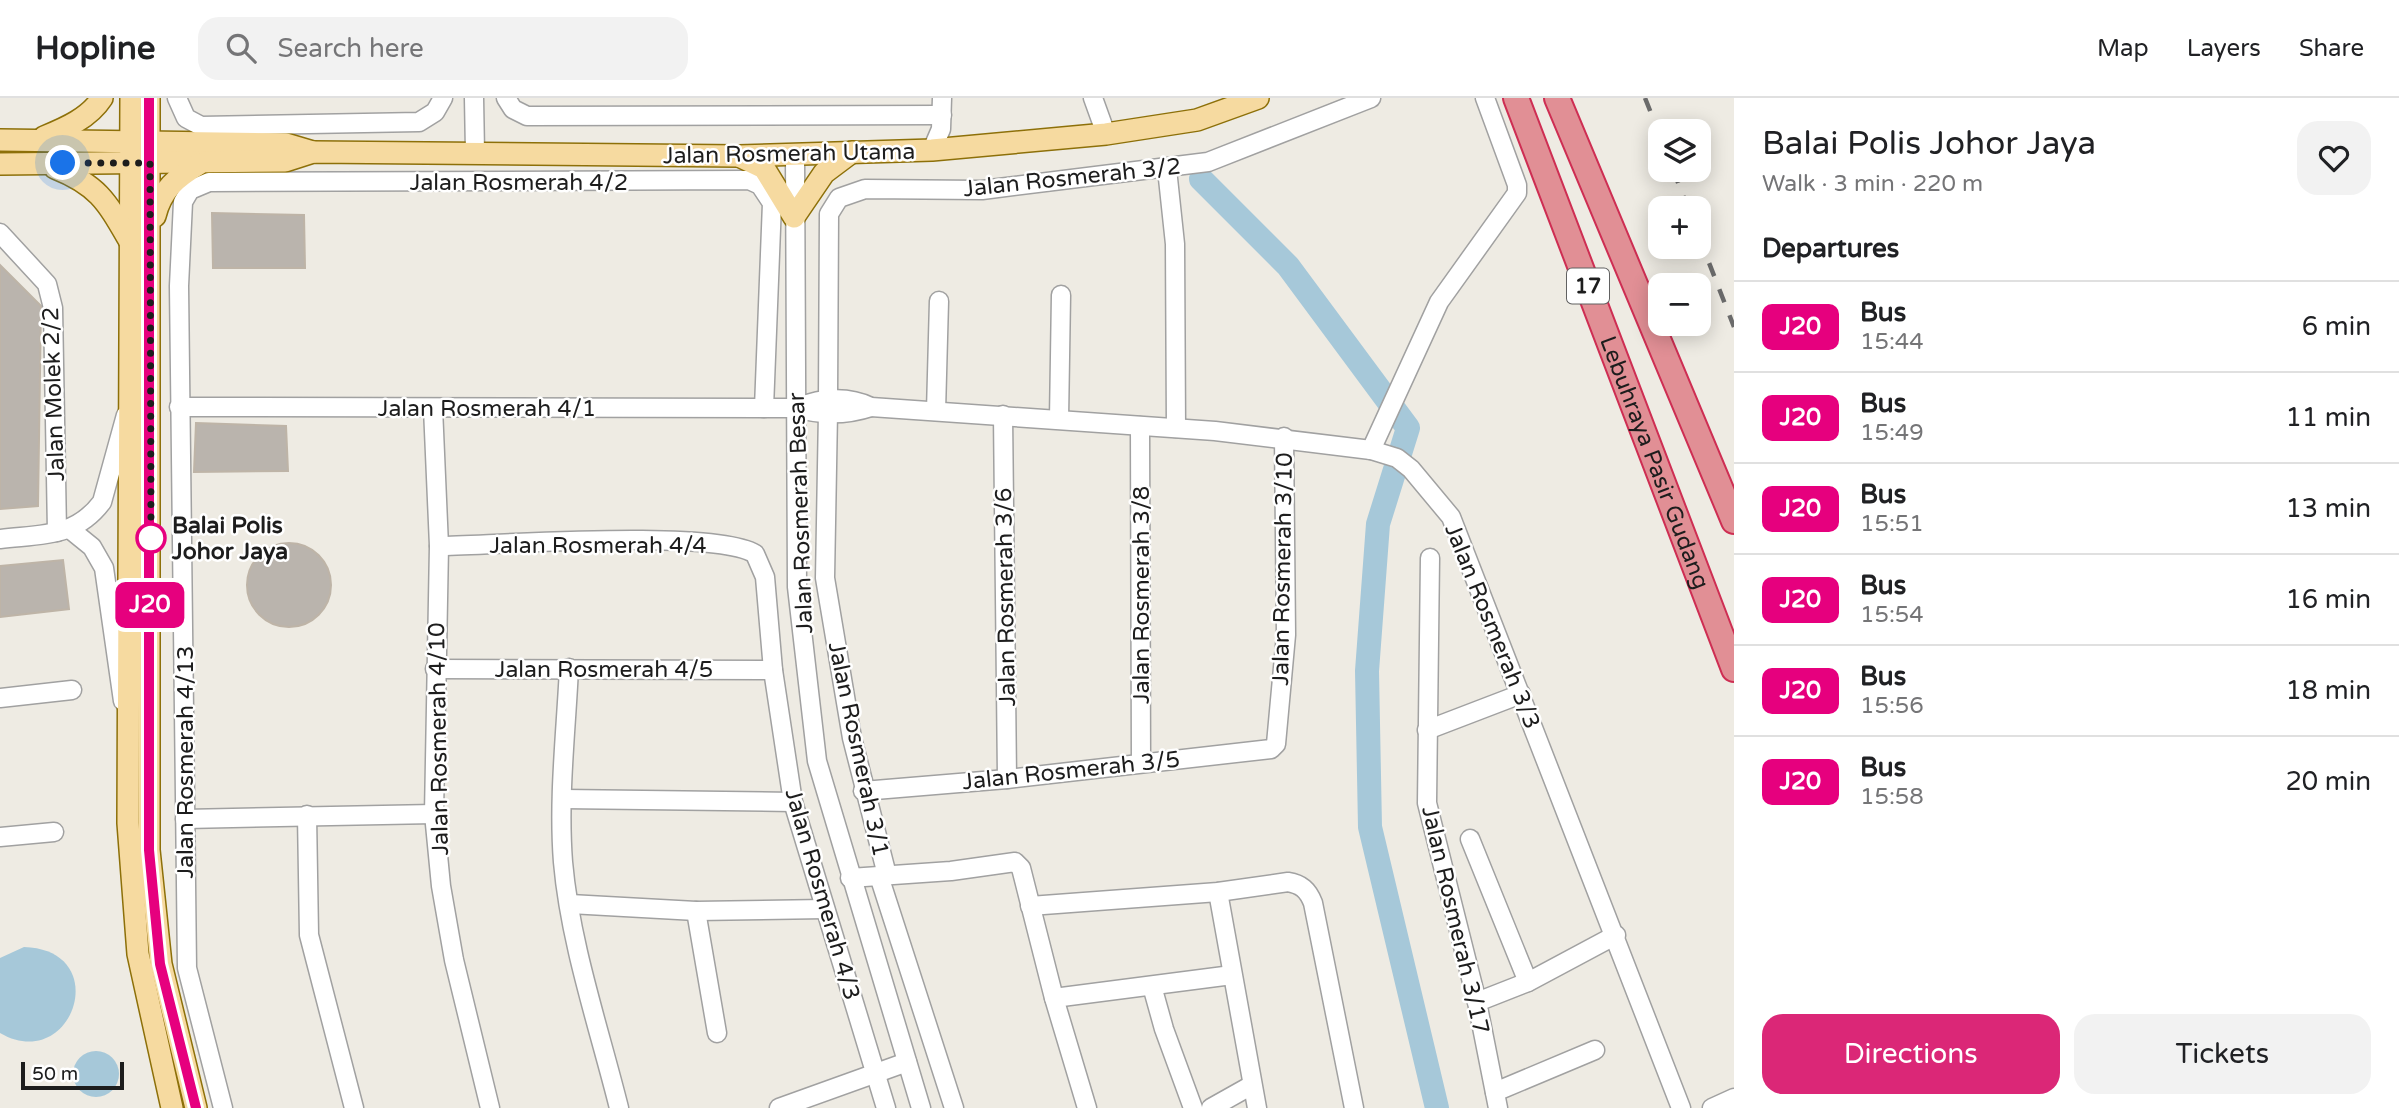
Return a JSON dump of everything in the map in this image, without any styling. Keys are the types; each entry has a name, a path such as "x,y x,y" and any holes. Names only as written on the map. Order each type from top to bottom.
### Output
{"highway":[{"name":"Lebuhraya Pasir Gudang","path":"1517,98 1734,669"},
{"name":"Lebuhraya Pasir Gudang","path":"1557,98 1734,520"}],"main road":[{"path":"39,139 71,125 96,107 102,98"},
{"path":"131,98 140,153 149,850 160,964 196,1108"},
{"path":"140,153 151,98"},
{"path":"151,98 166,126 200,153 166,190 140,239 132,395 131,735 128,823 138,954 172,1108"},
{"name":"Jalan Rosmerah Utama","path":"140,153 200,153 286,144 313,152 739,156 932,150 1106,134 1197,120 1258,98"},
{"path":"0,140 39,139 140,153"},
{"path":"739,156 764,168 793,217 824,173 852,152"},
{"path":"0,164 41,163 140,153"},
{"path":"41,163 82,179 102,196 140,239"}],"street":[{"path":"177,98 186,118 201,126 419,122 435,112 443,98"},
{"path":"474,98 475,152"},
{"path":"506,98 513,109 527,116 942,106 941,130 932,150"},
{"path":"1093,98 1106,134"},
{"name":"Jalan Rosmerah 3/2","path":"828,406 829,214 839,198 865,189 982,190 1208,162 1371,98"},
{"path":"1371,450 1439,302 1517,193 1517,185 1485,98"},
{"name":"Jalan Rosmerah Besar","path":"796,154 793,217 797,587 814,734 819,772 921,1108"},
{"path":"1167,169 1175,244 1176,428"},
{"name":"Jalan Rosmerah 4/2","path":"183,202 190,190 209,182 750,180 760,185 772,203 764,408"},
{"name":"Jalan Rosmerah 4/13","path":"183,202 179,286 179,407 187,968 223,1108"},
{"name":"Jalan Molek 2/2","path":"0,233 47,284 53,308 64,531"},
{"path":"1059,419 1061,295"},
{"path":"936,411 939,301"},
{"path":"0,540 64,531 102,502 132,395"},
{"name":"Jalan Rosmerah 3/3","path":"796,408 828,406 856,400 871,407 1284,437 1371,450 1397,457 1412,469 1451,517 1616,935 1681,1108"},
{"name":"Jalan Rosmerah 3/1","path":"828,406 825,578 863,791 883,876 954,1108"},
{"name":"Jalan Rosmerah 4/1","path":"179,407 796,408"},
{"name":"Jalan Rosmerah 4/10","path":"433,408 439,546 434,814 441,886 454,960 490,1108"},
{"name":"Jalan Rosmerah 3/6","path":"1003,415 1007,779"},
{"name":"Jalan Rosmerah 3/8","path":"1140,426 1141,763"},
{"name":"Jalan Rosmerah 3/10","path":"1276,744 1286,635 1284,437"},
{"path":"64,531 92,547 104,568 119,683 131,735"},
{"name":"Jalan Rosmerah 4/4","path":"439,546 639,541 733,545 755,554"},
{"name":"Jalan Rosmerah 4/3","path":"755,554 765,577 773,670 793,802 887,1108"},
{"name":"Jalan Rosmerah 3/17","path":"1430,558 1427,803 1477,1002 1496,1100"},
{"path":"569,668 562,799 563,861 570,904 619,1108"},
{"name":"Jalan Rosmerah 4/5","path":"435,669 773,670"},
{"path":"0,698 72,690"},
{"path":"1427,730 1521,694"},
{"name":"Jalan Rosmerah 3/5","path":"863,791 1007,779 1271,748 1276,744"},
{"path":"562,799 793,802"},
{"path":"185,819 434,814"},
{"path":"307,815 310,935 354,1108"},
{"path":"0,837 54,832"},
{"path":"1470,839 1528,982"},
{"path":"850,878 1015,862 1021,869 1054,998 1087,1108"},
{"path":"1030,906 1219,892 1288,881 1297,883 1310,895 1354,1108"},
{"path":"1219,892 1257,1108"},
{"path":"570,904 696,911 825,909"},
{"path":"696,911 718,1032"},
{"path":"1477,1002 1528,982 1616,935"},
{"path":"1054,998 1232,975"},
{"path":"1152,985 1164,1029 1193,1108"},
{"path":"1496,1100 1595,1050"},
{"path":"779,1108 907,1062"},
{"path":"1211,1108 1252,1085"},
{"path":"1712,1108 1734,1098"}],"water":[{"path":"24,947 52,953 69,968 75,987 73,1007 63,1025 47,1038 25,1041 0,1033 0,958"},
{"path":"96,1051 112,1058 119,1074 112,1090 96,1097 80,1090 73,1074 80,1058"}],"building":[{"path":"212,213 304,215 305,268 213,268"},
{"path":"0,265 41,306 38,506 0,509"},
{"path":"196,423 286,426 288,471 194,472"},
{"path":"289,543 305,546 319,555 328,569 331,585 328,601 319,615 305,624 289,627 273,624 259,615 250,601 247,585 250,569 259,555 273,546"},
{"path":"63,560 69,609 0,617 0,566"}],"waterway":[{"path":"1201,179 1288,266 1408,428 1378,524 1367,671 1370,827 1437,1108"}],"railway":[{"path":"1645,98 1653,119"},
{"path":"1678,182 1683,196"},
{"path":"1708,259 1734,327"}],"bus line":[{"name":"J20","path":"149,98 149,850 160,964 196,1108"}],"place":[{"name":"Balai Polis Johor Jaya","path":"151,538"}],"route":[{"path":"63,163 150,163 151,538"}]}
